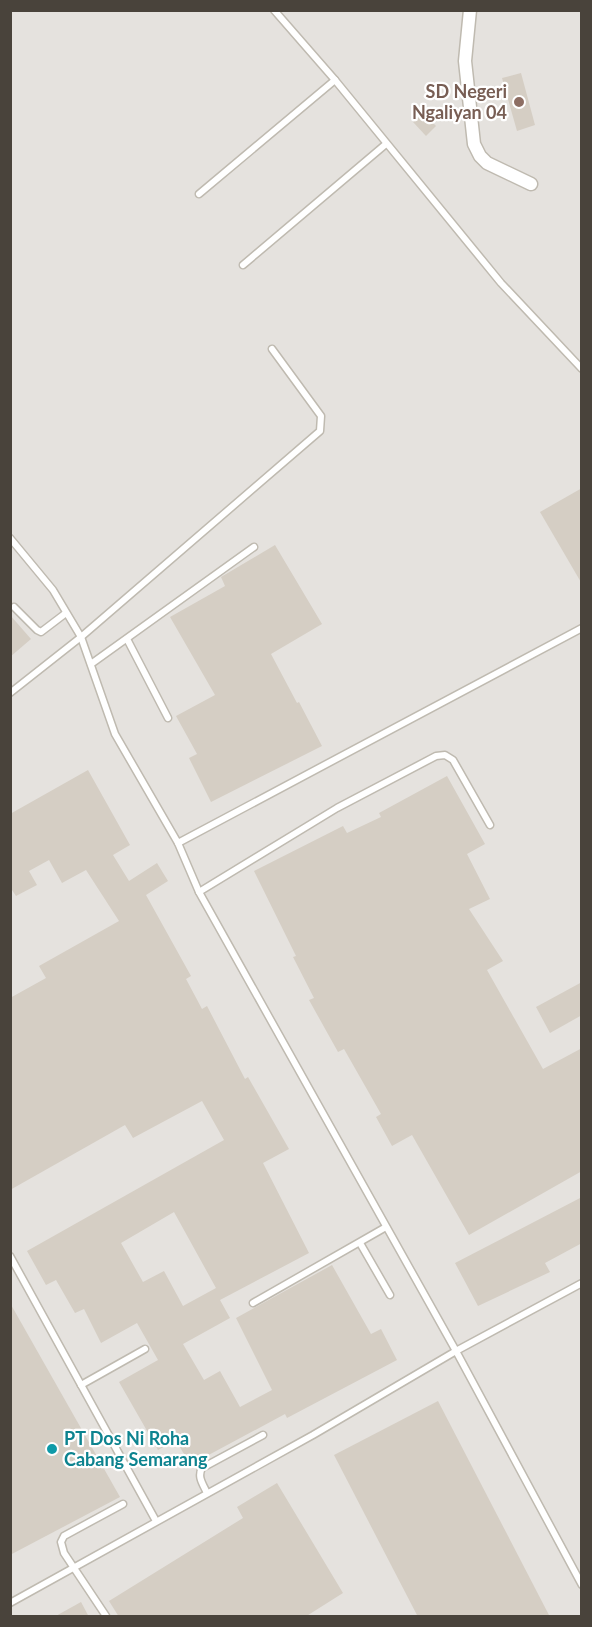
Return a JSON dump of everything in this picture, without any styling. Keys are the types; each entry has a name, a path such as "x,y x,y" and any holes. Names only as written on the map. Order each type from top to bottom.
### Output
{"street":[{"path":"470,10 465,61 474,144 480,156 487,163 531,184"}],"lane":[{"path":"274,10 335,80 501,283 582,369"},
{"path":"199,194 335,80"},
{"path":"243,265 386,144"},
{"path":"10,693 81,637 320,431 321,416 272,349"},
{"path":"10,538 53,590 81,637 116,734 178,843 199,892 456,1351 582,1585"},
{"path":"91,664 254,547"},
{"path":"14,607 41,632 66,613"},
{"path":"178,843 582,628"},
{"path":"127,639 168,718"},
{"path":"199,892 337,808 436,756 445,755 453,760 490,825"},
{"path":"253,1303 386,1227"},
{"path":"360,1243 390,1295"},
{"path":"12,1260 156,1521"},
{"path":"10,1603 313,1435 456,1351 582,1283"},
{"path":"81,1385 145,1349"},
{"path":"207,1493 199,1474 202,1468 263,1435"},
{"path":"106,1617 64,1553 62,1542 64,1536 123,1504"}],"shaded area":[{"path":"11,11 581,11 581,1616 11,1616"}],"building":[{"name":"SD Negeri Ngaliyan 04","path":"521,73 535,125 517,131 502,78"},
{"path":"424,113 436,126 426,136 413,122"},
{"path":"582,488 582,584 540,512"},
{"path":"275,545 322,624 271,654 322,746 211,802 189,758 197,754 176,716 215,695 170,617 225,586 221,577"},
{"path":"10,615 31,639 10,657"},
{"path":"88,770 130,845 113,855 129,881 157,863 168,881 146,895 191,976 186,979 202,1009 207,1006 245,1079 248,1077 289,1149 263,1163 309,1253 220,1300 230,1318 183,1344 204,1380 220,1371 240,1407 272,1390 236,1318 332,1265 371,1334 381,1329 397,1360 287,1418 285,1414 190,1465 176,1440 158,1450 119,1382 158,1360 137,1323 101,1343 84,1309 75,1313 56,1280 46,1285 27,1251 224,1140 202,1101 133,1138 125,1125 10,1190 10,998 46,978 39,966 119,921 86,870 62,883 49,860 29,871 37,885 16,896 10,887 10,814","holes":["174,1212 216,1288 183,1306 164,1271 143,1282 121,1243"]},
{"path":"447,776 485,844 467,854 490,899 469,909 503,961 487,970 543,1069 582,1048 582,1171 469,1235 412,1135 392,1146 376,1117 381,1114 344,1049 338,1052 309,1000 314,998 254,871 343,826 347,833 381,817 379,813"},
{"path":"582,982 582,1015 550,1033 536,1007"},
{"path":"582,1197 582,1243 545,1263 550,1272 478,1306 455,1263"},
{"name":"PT Dos Ni Roha Cabang Semarang","path":"10,1303 120,1497 10,1555"},
{"path":"438,1401 550,1617 418,1617 334,1455"},
{"path":"277,1483 343,1593 305,1617 119,1617 109,1601 243,1518 237,1507"},
{"path":"81,1602 89,1617 54,1617"}],"place":[{"name":"SD Negeri Ngaliyan 04","path":"519,102"},
{"name":"PT Dos Ni Roha Cabang Semarang","path":"52,1449"}]}
